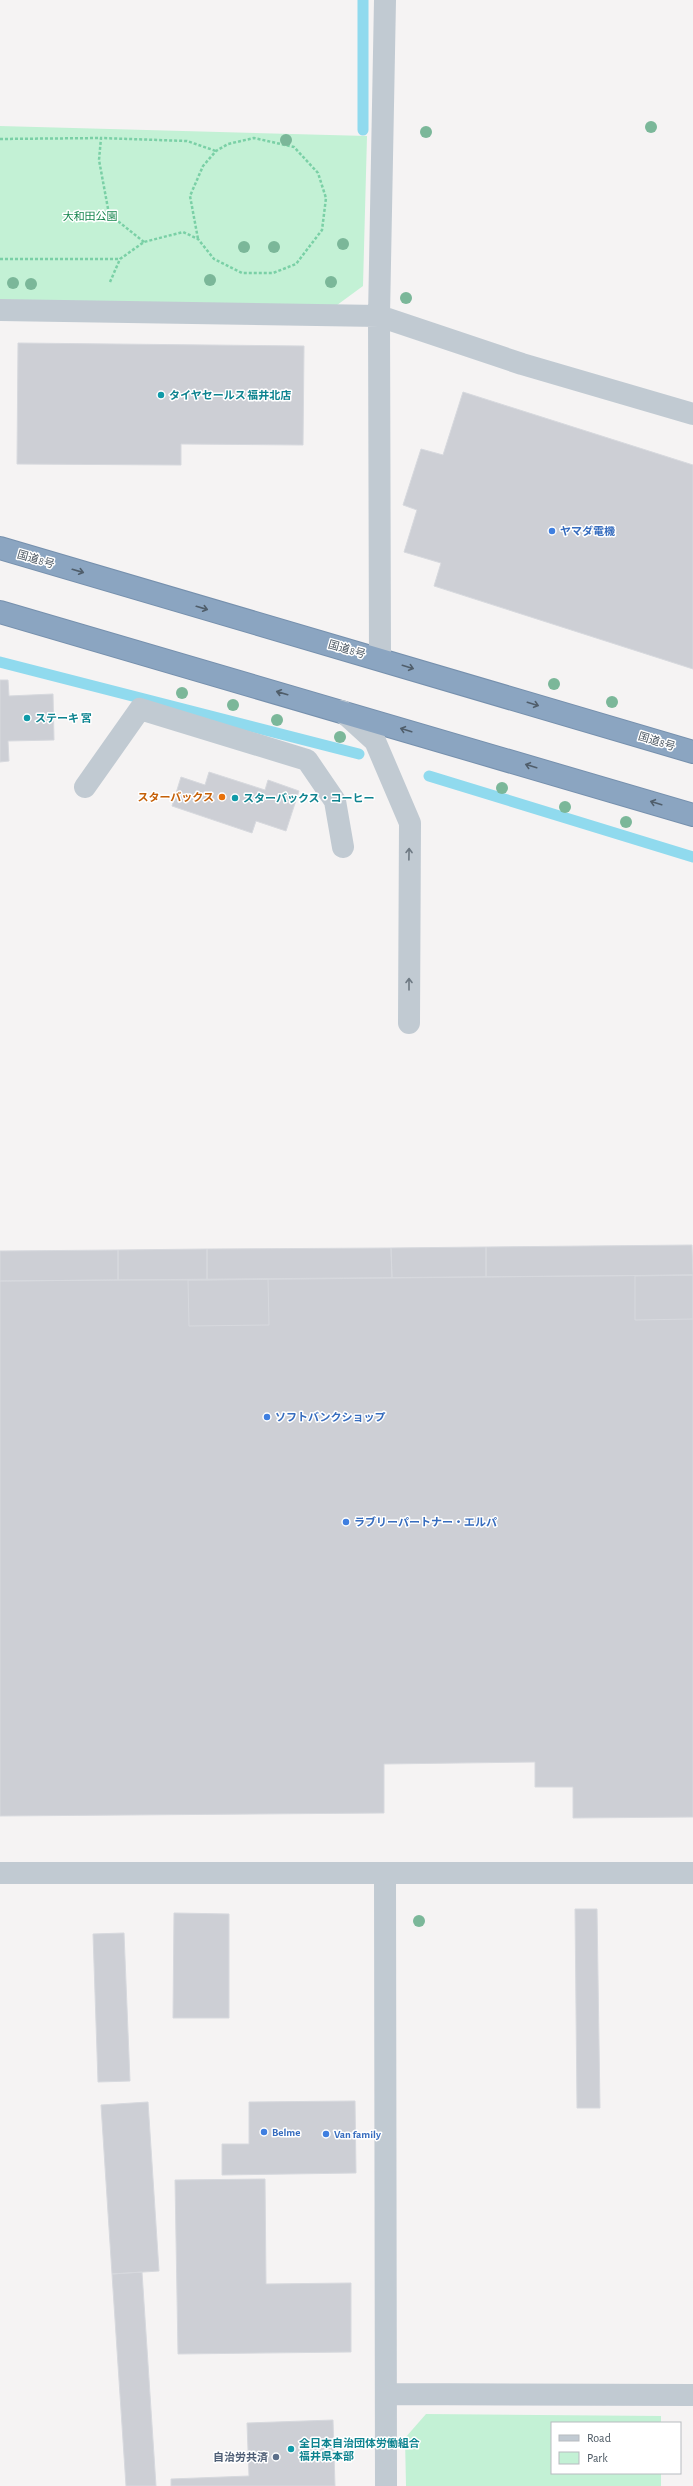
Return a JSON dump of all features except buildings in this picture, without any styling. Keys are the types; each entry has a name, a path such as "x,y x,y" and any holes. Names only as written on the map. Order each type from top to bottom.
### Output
{"highway":[{"name":"国道8号","path":"0,548 693,752"},
{"path":"0,612 693,815"}],"street":[{"path":"380,659 378,316 385,0"},
{"path":"0,310 378,316 522,364 693,414"},
{"path":"85,787 140,709 307,760 335,801 343,847"},
{"path":"342,711 375,741 410,823 409,1023"},
{"path":"0,1873 693,1873"},
{"path":"385,1874 386,2486"},
{"path":"386,2394 693,2395"}],"path":[{"path":"101,138 99,160 109,214 144,242"},
{"path":"0,139 101,138 187,141 216,151"},
{"path":"108,284 120,259 144,242 183,232 198,239 214,259 242,273 273,273 296,264 322,230 326,198 318,173 294,147 254,138 228,144 216,151 203,166 190,196 198,239"},
{"path":"0,259 120,259"}],"green space":[{"name":"大和田公園","path":"0,126 367,136 363,286 333,308 0,301"},
{"path":"426,2414 661,2416 661,2422 551,2422 551,2474 661,2474 661,2486 406,2486 405,2438"}],"waterway":[{"path":"363,0 363,130"},
{"path":"0,662 359,754"},
{"path":"429,776 693,857"}],"place":[{"name":"タイヤセールス 福井北店","path":"161,395"},
{"name":"ヤマダ電機","path":"552,531"},
{"name":"ステーキ 宮","path":"27,718"},
{"name":"スターバックス","path":"222,797"},
{"name":"スターバックス・コーヒー","path":"235,798"},
{"name":"ソフトバンクショップ","path":"267,1417"},
{"name":"ラブリーパートナー・エルパ","path":"346,1522"},
{"name":"Belme","path":"264,2132"},
{"name":"Van family","path":"326,2134"},
{"name":"全日本自治団体労働組合 福井県本部","path":"291,2449"},
{"name":"自治労共済","path":"276,2457"}]}
